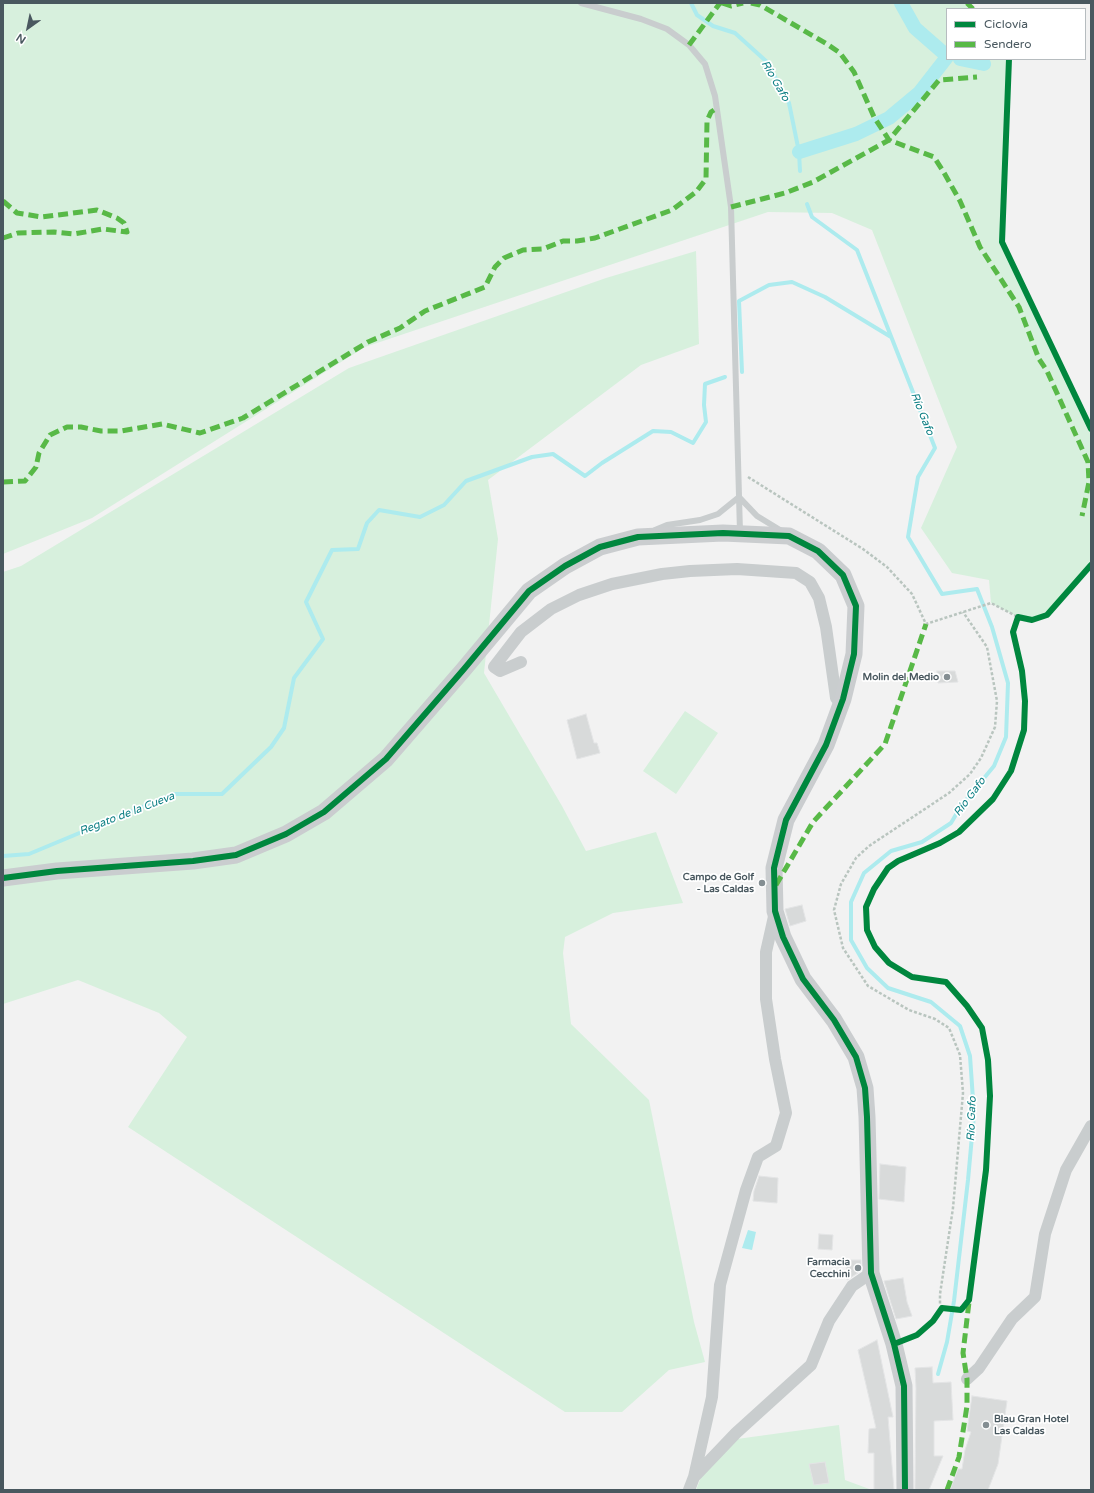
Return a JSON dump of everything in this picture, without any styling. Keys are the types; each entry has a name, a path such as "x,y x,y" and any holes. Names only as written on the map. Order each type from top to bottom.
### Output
{"street":[{"path":"3,878 57,871 193,861 236,854 286,834 324,812 386,759 464,669 528,590 565,566 600,547 638,537 740,534 789,536 818,551 843,575 856,606 854,654 841,704 826,745 786,820 774,868 775,911 766,952 766,999 775,1059 786,1113 776,1146 758,1157 746,1190 720,1285 712,1397 694,1477 689,1490"},
{"path":"521,662 500,671 494,667 521,632 550,609 579,595 612,584 662,574 698,571 744,569 796,573 810,582 819,598 826,627 836,698 841,704"},
{"path":"775,911 783,937 803,979 834,1020 856,1058 865,1088 871,1273 894,1344 904,1386 905,1490"},
{"path":"967,1379 980,1368 1012,1319 1034,1297 1045,1234 1066,1170 1091,1126"},
{"path":"694,1477 736,1434 811,1365 829,1321 852,1286 871,1273"}],"lane":[{"path":"581,3 641,19 667,29 689,45 705,64 715,96 731,208 740,534"},
{"path":"739,497 757,516 789,536"},
{"path":"638,537 667,525 700,520 718,514 739,497"}],"path":[{"path":"748,470 748,477 766,490 863,549 887,567 912,594 926,624 991,603 1018,617 1016,624"},
{"path":"942,1308 940,1304 940,1294 953,1208 963,1093 960,1055 949,1028 936,1019 909,1010 868,986 844,948 834,910 841,884 856,858 869,846 949,793 970,774 981,758 995,727 997,701 987,647 963,612"}],"green space":[{"path":"3,3 967,3 972,8 946,8 946,60 1009,60 1002,242 1091,429 1091,565 1047,615 1032,620 1018,617 991,603 989,580 952,573 921,528 957,447 872,230 832,213 768,212 365,347 92,518 3,554"},
{"path":"696,251 699,344 641,365 488,480 498,539 484,673 562,806 586,851 656,832 683,903 613,913 565,937 563,953 571,1024 649,1100 694,1322 705,1362 669,1370 622,1412 565,1412 128,1127 187,1037 159,1013 78,980 3,1004 3,572 21,566 349,368 606,278"},
{"path":"685,711 718,733 676,794 643,771"},
{"path":"839,1425 845,1480 872,1490 696,1490 701,1477 737,1439"}],"water":[{"path":"748,1230 756,1232 752,1250 742,1248"}],"building":[{"name":"Molin del Medio","path":"937,671 955,671 958,682 938,683"},
{"path":"586,714 594,743 597,743 600,753 577,759 567,720"},
{"path":"802,905 806,921 790,926 785,909"},
{"path":"880,1164 906,1167 904,1202 879,1199"},
{"path":"759,1176 778,1178 777,1203 753,1201 754,1191"},
{"path":"819,1234 833,1235 832,1250 818,1249"},
{"path":"846,1260 861,1260 861,1271 847,1280"},
{"path":"903,1278 907,1302 912,1316 896,1319 884,1281"},
{"path":"877,1340 893,1417 888,1417 894,1490 874,1490 874,1453 868,1453 869,1429 876,1428 858,1350"},
{"path":"932,1367 933,1383 951,1382 953,1420 934,1421 934,1456 943,1456 929,1490 915,1490 915,1368"},
{"name":"Blau Gran Hotel Las Caldas","path":"972,1396 1007,1401 998,1464 988,1490 950,1490 958,1469 962,1469 965,1450 971,1432 967,1431"},
{"path":"825,1462 829,1483 814,1485 809,1464"}],"waterway":[{"name":"Río Gafo","path":"691,3 697,15 713,26 735,33 767,62 789,103 799,152 800,171"},
{"path":"901,3 915,28 946,55"},
{"path":"799,152 856,134 889,118 919,93 946,58"},
{"path":"965,60 984,64"},
{"name":"Río Gafo","path":"807,204 812,217 857,250 935,448 918,477 908,537 942,594 977,589 992,627 1008,683 1006,737 994,766 961,806 951,823 922,842 891,851 864,873 851,902 851,940 867,968 888,988 931,1002 960,1026 970,1056 974,1114 968,1180 954,1301 947,1342 938,1374"},
{"name":"Regato de la Cueva","path":"742,372 739,301 769,285 792,282 825,297 891,337"},
{"name":"Regato de la Cueva","path":"3,856 29,854 173,794 222,794 271,747 284,728 294,678 323,639 306,602 332,550 358,549 367,523 379,510 420,517 444,505 466,481 532,457 553,454 585,476 602,463 653,431 671,432 693,443 706,422 704,405 705,384 725,377"}],"marked path":[{"path":"689,45 720,3"},
{"path":"722,3 731,6 743,3"},
{"path":"751,3 760,5 840,53 854,72 874,117 889,140 934,157 960,201 980,247 1019,307 1039,359 1047,371 1088,462 1089,482 1082,516"},
{"path":"967,3 972,8"},
{"path":"731,207 785,193 813,182 889,140 939,80 977,77"},
{"path":"3,482 25,481 36,467 39,453 50,435 67,427 81,427 101,431 121,431 162,424 200,433 243,418 368,342 400,328 425,311 485,287 495,267 504,258 523,250 543,249 563,241 577,241 595,238 672,210 696,192 706,179 707,121 711,112 717,108"},
{"path":"3,201 17,213 42,217 97,210 117,218 124,223 127,232 103,229 74,234 54,232 18,233 3,238"},
{"path":"776,885 813,822 885,744 926,624"},
{"path":"947,1490 959,1457 967,1406 967,1379 963,1353 969,1302"}],"cycle path":[{"path":"1009,60 1002,242 1091,429"},
{"path":"3,878 57,871 193,861 236,855 286,834 324,812 386,759 529,591 565,566 600,547 638,537 723,533 789,536 818,551 843,575 856,606 854,654 843,699 826,745 786,820 774,868 775,911 783,937 803,979 834,1020 856,1057 865,1088 871,1273 894,1344 904,1386 905,1490"},
{"path":"894,1344 917,1335 933,1321 942,1308 961,1310 969,1300 986,1170 990,1096 988,1060 982,1028 967,1006 946,982 912,977 889,963 875,947 867,930 866,907 874,889 888,868 898,861 940,843 959,832 993,799 1011,771 1024,730 1025,701 1022,671 1013,632 1018,617 1032,620 1047,615 1091,565"}],"place":[{"name":"Molin del Medio","path":"947,677"},
{"name":"Campo de Golf - Las Caldas","path":"762,883"},
{"name":"Farmacia Cecchini","path":"858,1268"},
{"name":"Blau Gran Hotel Las Caldas","path":"986,1425"}]}
